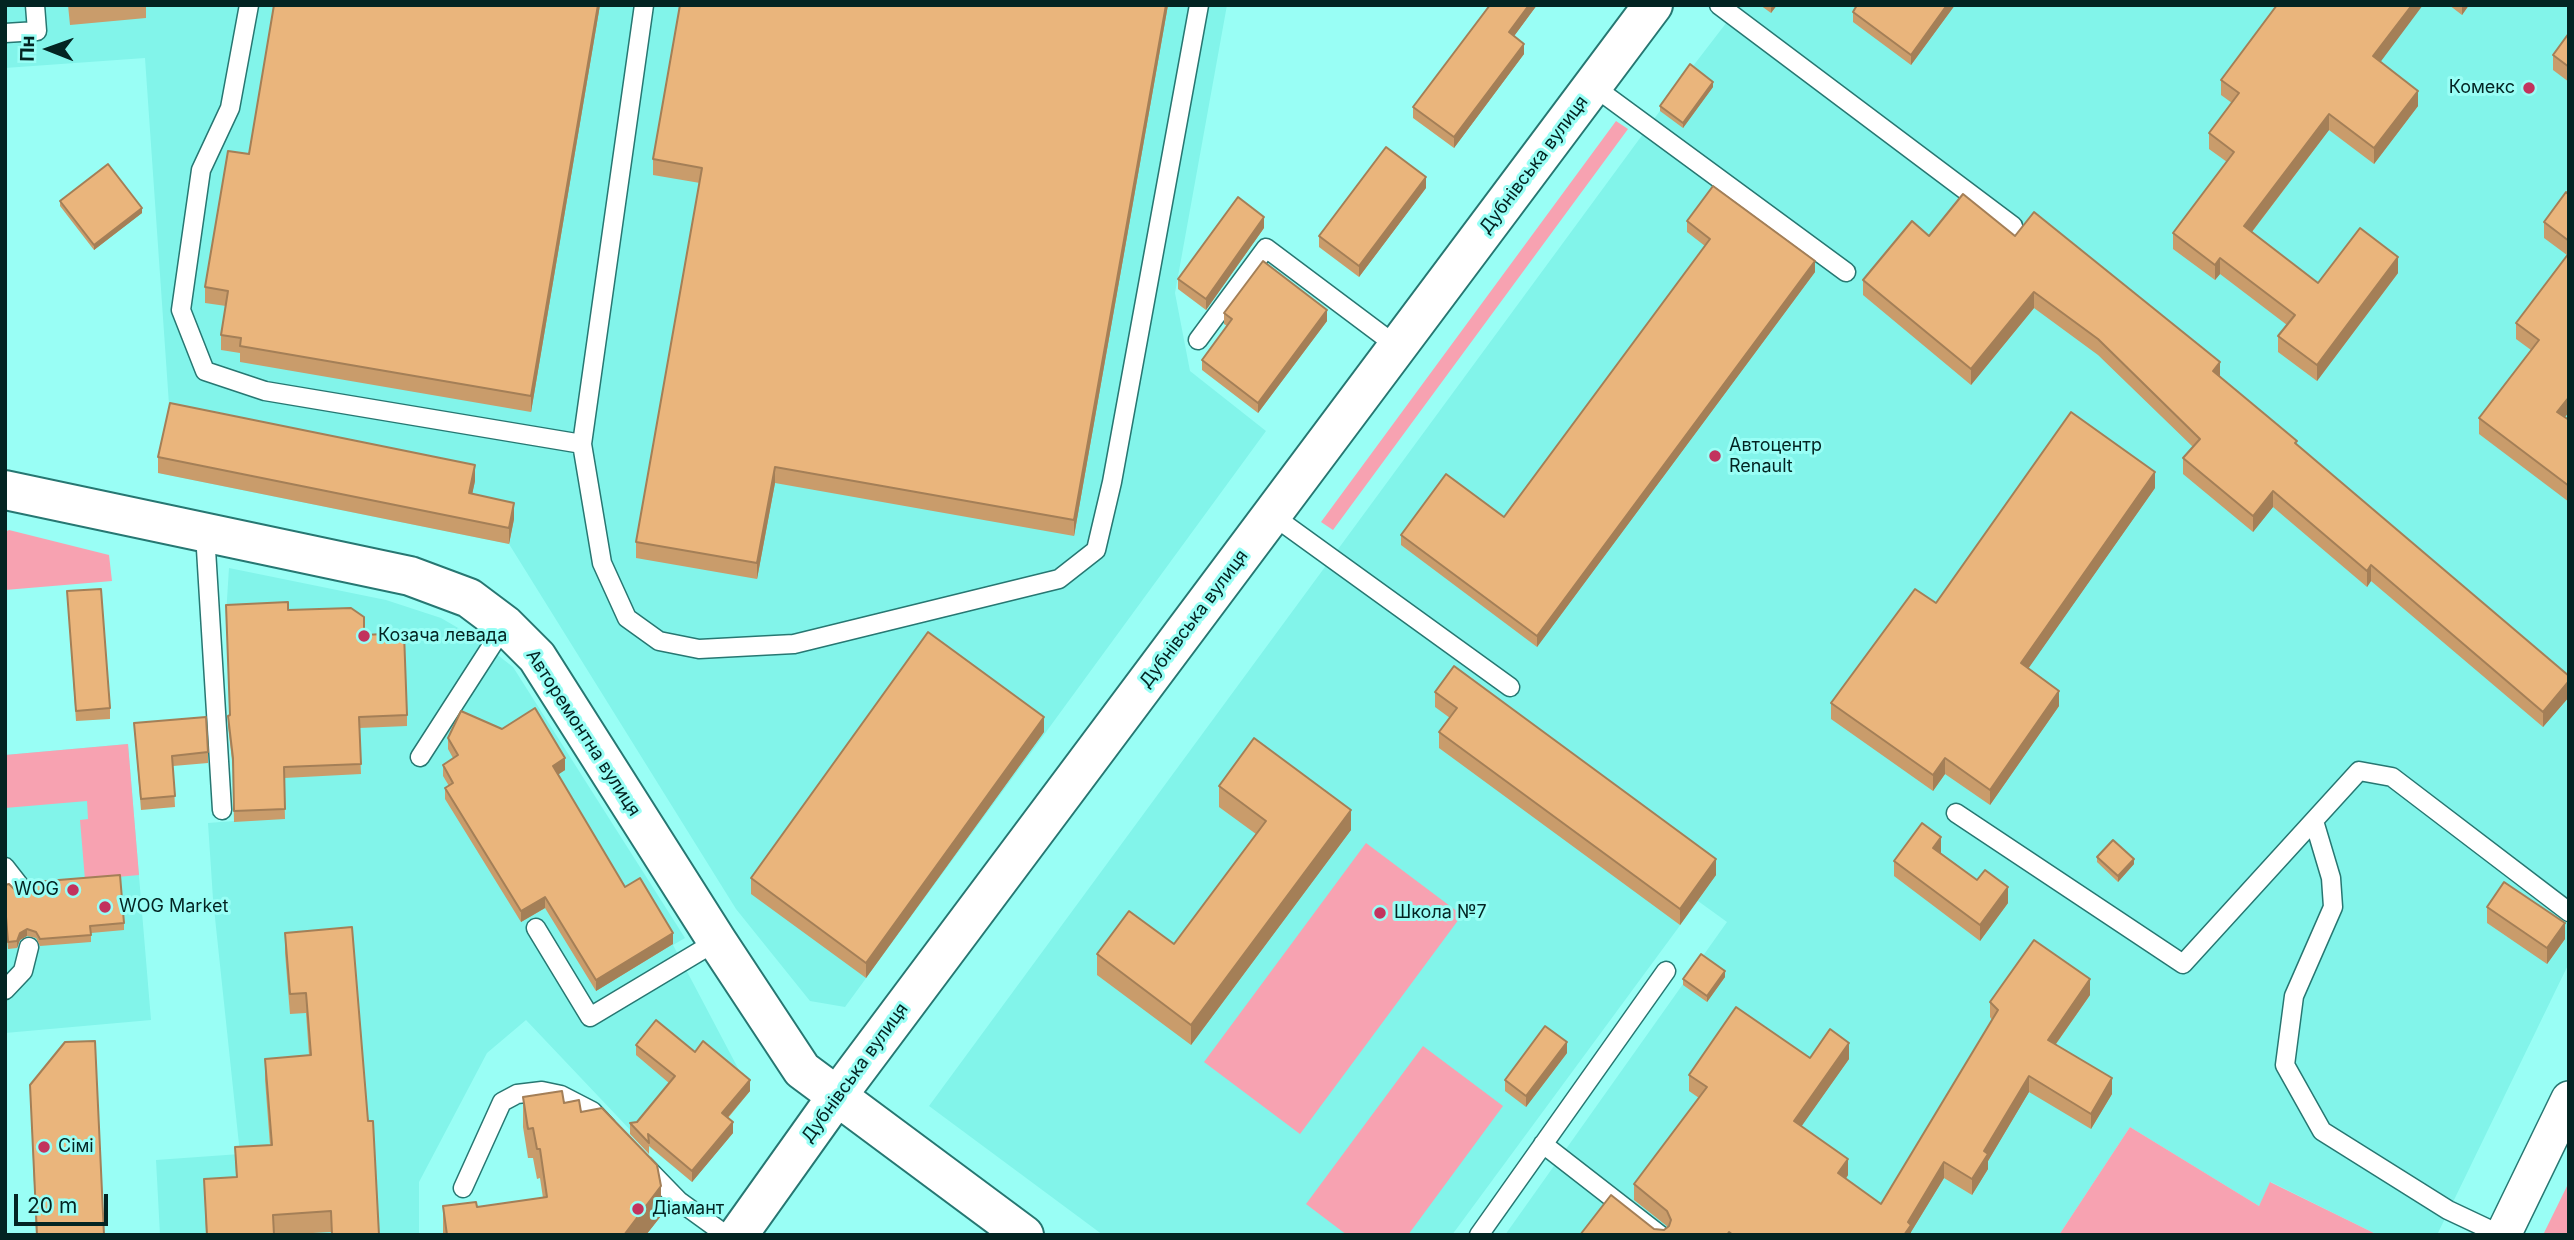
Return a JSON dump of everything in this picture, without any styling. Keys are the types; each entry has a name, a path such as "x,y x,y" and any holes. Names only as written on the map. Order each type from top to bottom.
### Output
{"main road":[{"name":"Дубнівська вулиця","path":"738,1235 837,1096 1653,5"},
{"name":"Авторемонтна вулиця","path":"5,490 410,576 469,598 505,625 537,657 717,941 803,1070 1024,1235"}],"street":[{"path":"2502,1235 2569,1098"}],"lane":[{"path":"5,33 37,31 35,5"},
{"path":"249,5 230,108 201,170 181,310 205,371 265,391 582,444"},
{"path":"644,5 582,444 603,563 627,618 659,641 699,649 794,644 1059,579 1096,550 1114,469 1199,5"},
{"path":"1719,5 2013,226"},
{"path":"1593,86 1846,272"},
{"path":"1198,340 1266,248 1398,347"},
{"path":"1272,515 1510,687"},
{"path":"205,533 222,810"},
{"path":"419,757 505,625"},
{"path":"1956,813 2183,964 2359,771 2392,778 2569,912"},
{"path":"2314,821 2331,878 2333,907 2294,996 2285,1065 2322,1131 2448,1210 2502,1235"},
{"path":"5,867 23,890"},
{"path":"536,928 590,1017 717,941"},
{"path":"5,990 23,971 29,947"},
{"path":"1479,1235 1666,971"},
{"path":"463,1188 502,1102 517,1094 542,1091 561,1095 592,1111 679,1201 726,1235"},
{"path":"1544,1144 1660,1235"}],"shaded area":[{"path":"5,5 1227,5 1175,293 1190,371 1266,431 845,1007 810,1001 736,909 509,544 158,473 170,419 145,58 5,68"},
{"path":"1740,5 2569,5 2569,963 2437,1235 2378,1235 2271,1182 2259,1206 2130,1127 2059,1235 1505,1235 1727,922 1698,901 1452,1235 1103,1235 929,1106"},
{"path":"1616,121 1628,129 1333,530 1321,522"},
{"path":"9,530 109,555 112,581 5,590 5,532"},
{"path":"229,568 386,600 441,618 477,639 513,667 685,938 673,945 750,1091 723,1124 733,1133 692,1182 635,1135 526,1020 487,1053 419,1182 419,1235 160,1235 156,1160 240,1154 213,899 208,823 234,821 226,615"},
{"name":"WOG","path":"128,744 151,1020 5,1033 5,755"},
{"path":"128,744 139,875 85,880 80,820 88,819 87,801 5,808 5,755"},
{"path":"1366,843 1462,915 1300,1134 1204,1062"},
{"path":"1423,1046 1503,1106 1408,1235 1347,1235 1306,1204"},
{"path":"2130,1127 2259,1206 2270,1182 2378,1235 2059,1235"},
{"path":"2569,1182 2569,1235 2543,1235"}],"building":[{"path":"274,5 598,5 531,396 240,346 241,338 221,335 228,291 205,287 228,151 249,154"},
{"path":"680,5 1166,5 1074,520 775,467 757,563 636,542 702,168 653,159"},
{"path":"1490,5 1529,5 1509,32 1524,44 1454,137 1413,107"},
{"path":"1857,5 1947,5 1911,55 1853,12"},
{"path":"2277,5 2412,5 2373,56 2418,91 2374,148 2329,114 2244,226 2318,283 2360,228 2398,257 2317,365 2278,336 2295,315 2220,258 2215,265 2173,233 2234,152 2209,133 2239,93 2221,80"},
{"path":"2569,33 2569,67 2553,55"},
{"path":"1690,64 1713,82 1683,123 1660,106"},
{"path":"1386,147 1426,177 1359,266 1319,236"},
{"path":"108,164 142,208 94,245 60,201"},
{"path":"1713,186 1815,261 1537,636 1401,535 1446,474 1504,517 1710,239 1687,221"},
{"path":"2566,192 2569,195 2569,241 2544,222"},
{"path":"1963,194 2015,236 2034,212 2220,362 2213,371 2569,676 2569,681 2543,712 2371,565 2367,571 2273,491 2253,516 2183,458 2200,439 2098,339 2034,292 1971,369 1863,280 1912,221 1929,236"},
{"path":"1238,197 1264,217 1206,299 1178,279"},
{"path":"2569,253 2569,397 2557,412 2569,420 2569,486 2479,418 2539,340 2516,323"},
{"path":"1263,261 1327,310 1258,403 1202,360 1232,319 1224,313"},
{"path":"170,403 475,465 469,493 514,503 509,528 158,457"},
{"path":"2071,412 2155,472 2021,663 2059,691 1990,790 1945,758 1933,775 1831,703 1915,589 1936,603"},
{"path":"101,589 110,708 76,711 67,591"},
{"path":"288,602 288,610 351,608 364,617 364,635 404,633 407,715 359,717 361,764 284,767 285,809 234,811 233,758 228,716 226,605"},
{"path":"928,632 1044,717 866,963 751,878"},
{"path":"1454,666 1716,859 1680,909 1439,732 1457,708 1435,692"},
{"path":"535,708 565,758 553,766 625,887 640,878 673,933 596,980 545,897 521,911 445,788 453,783 443,765 458,755 448,738 461,711 502,729"},
{"path":"206,717 208,752 172,756 175,796 141,799 134,723"},
{"path":"1254,738 1351,810 1191,1025 1097,954 1129,911 1174,944 1266,821 1219,786"},
{"path":"1922,823 1941,837 1933,848 1977,880 1985,870 2008,887 1980,925 1894,861"},
{"path":"2113,840 2134,859 2118,876 2097,857"},
{"path":"120,875 124,923 90,926 91,935 40,939 36,932 27,929 20,933 17,941 8,942 5,885 9,884 18,893 24,894 30,892 34,882"},
{"path":"2504,882 2565,923 2547,948 2487,907"},
{"path":"352,927 368,1121 373,1121 379,1235 332,1235 331,1211 273,1215 274,1235 207,1235 204,1179 237,1177 235,1147 272,1145 265,1059 311,1055 306,993 290,994 285,933"},
{"path":"2034,940 2090,979 2048,1040 2112,1078 2091,1114 2029,1076 1984,1151 1988,1154 1972,1179 1944,1162 1908,1222 1911,1225 1904,1235 1733,1235 1729,1232 1727,1235 1580,1235 1611,1195 1654,1229 1664,1230 1669,1226 1671,1220 1667,1211 1634,1184 1707,1087 1689,1075 1736,1007 1810,1058 1830,1029 1849,1043 1794,1121 1848,1159 1838,1173 1881,1204 1998,1010 1990,1002"},
{"path":"1701,954 1725,971 1707,996 1683,979"},
{"path":"656,1020 695,1052 703,1041 750,1080 722,1113 733,1122 692,1171 648,1134 649,1143 630,1123 637,1122 675,1076 636,1045"},
{"path":"1545,1026 1567,1042 1526,1096 1505,1080"},
{"path":"95,1041 104,1235 37,1235 30,1085 65,1042"},
{"path":"562,1091 564,1103 579,1100 581,1112 602,1108 657,1165 661,1186 624,1235 447,1235 443,1206 476,1202 477,1207 547,1197 540,1149 537,1149 533,1128 528,1129 523,1097"}],"place":[{"name":"Комекс","path":"2529,88"},
{"name":"Автоцентр Renault","path":"1715,456"},
{"name":"Козача левада","path":"364,636"},
{"name":"WOG","path":"73,890"},
{"name":"WOG Market","path":"105,907"},
{"name":"Школа №7","path":"1380,913"},
{"name":"Сімі","path":"44,1147"},
{"name":"Діамант","path":"638,1209"}]}
